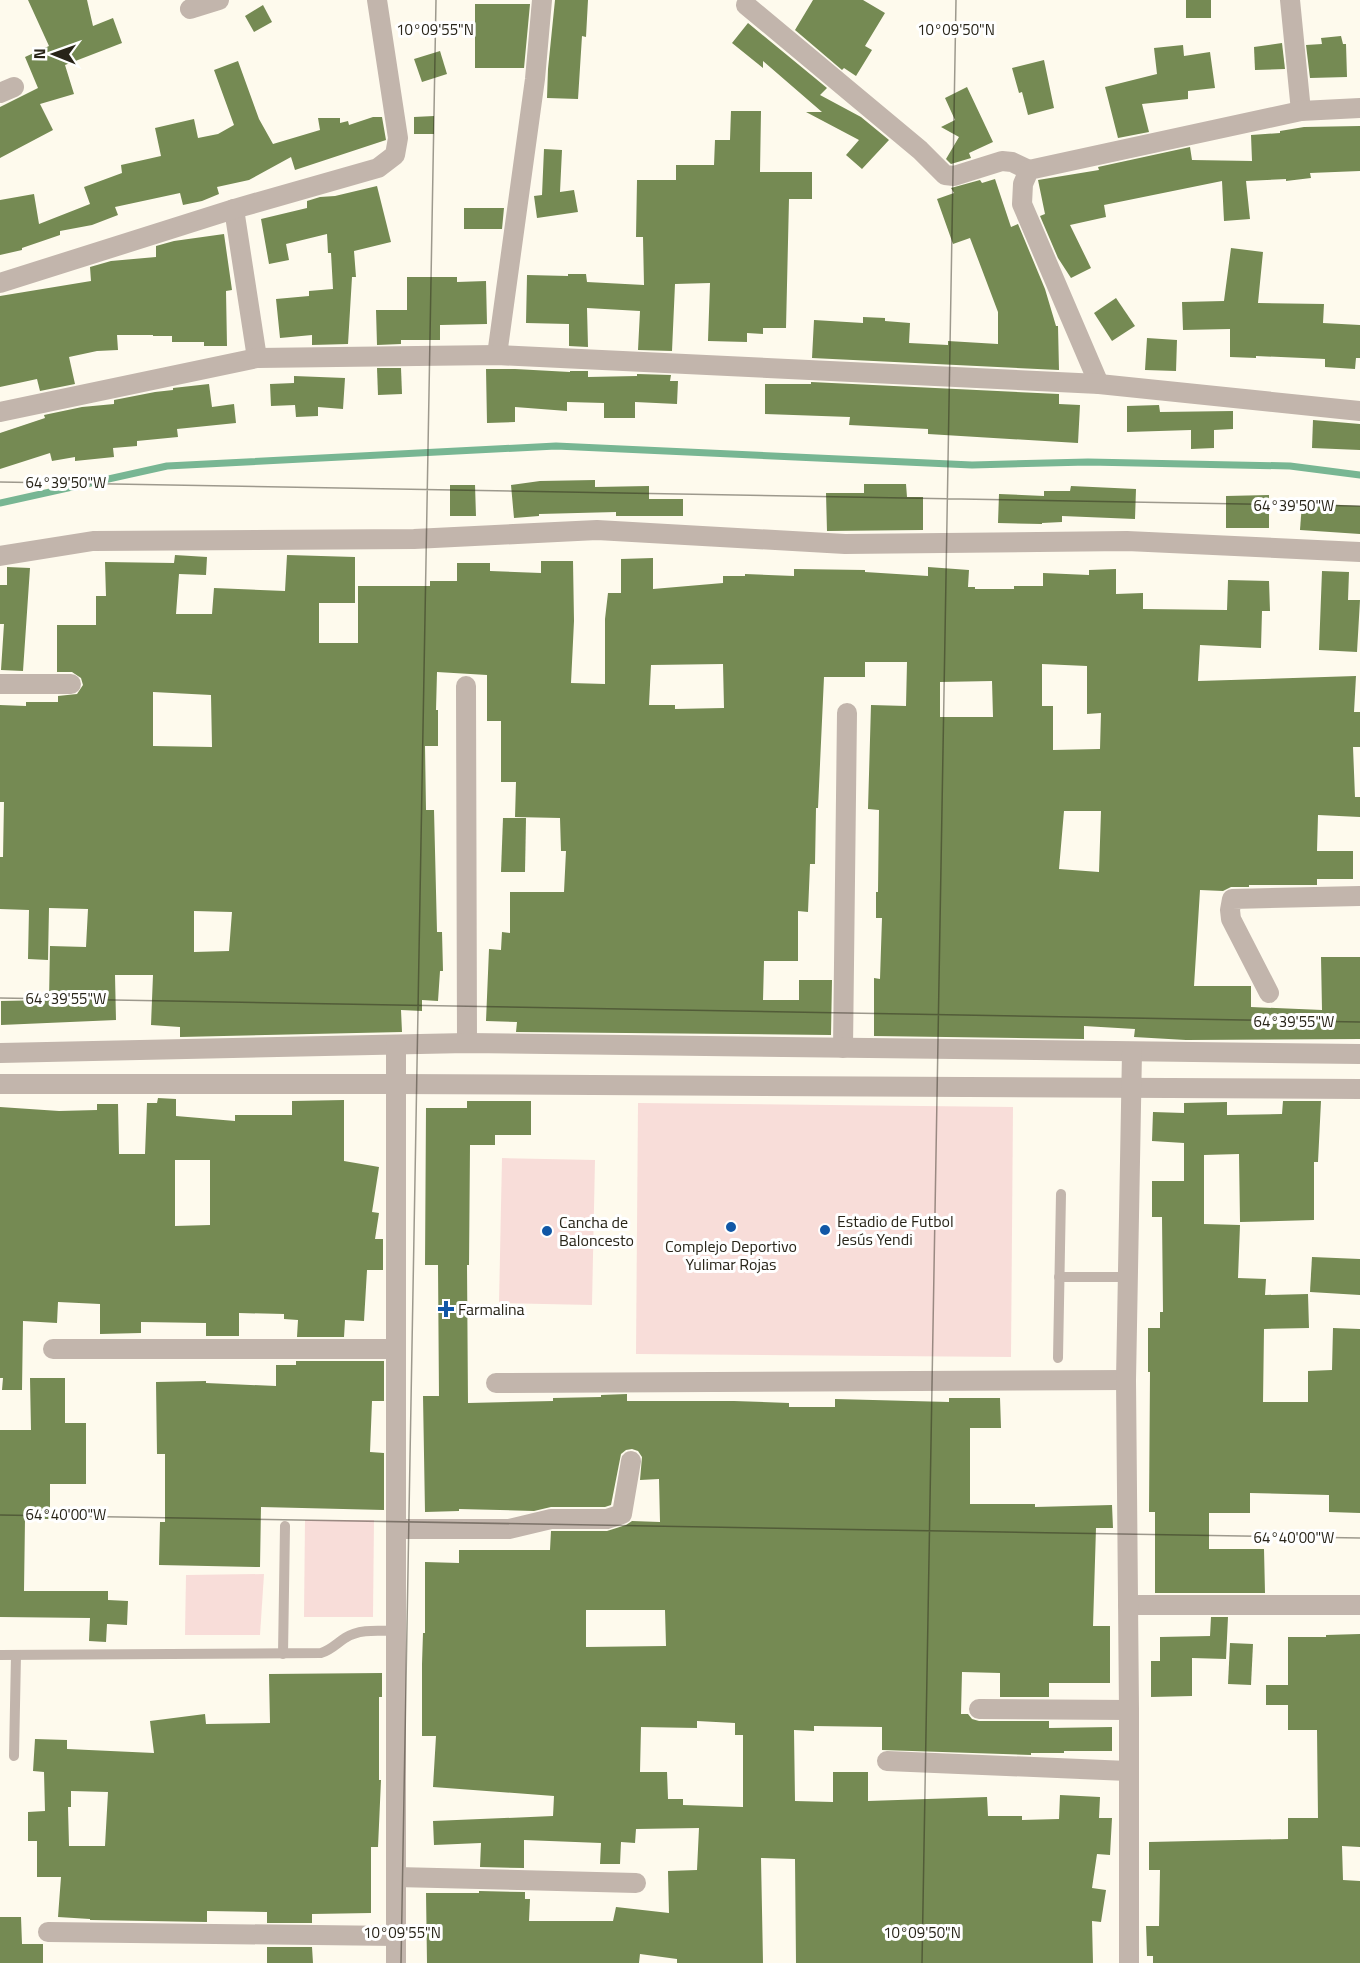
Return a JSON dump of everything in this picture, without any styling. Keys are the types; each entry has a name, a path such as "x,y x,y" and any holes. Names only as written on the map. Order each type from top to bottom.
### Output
{"street":[{"path":"190,9 219,0"},
{"path":"0,283 234,209 378,168 395,154 398,138 377,0"},
{"path":"497,356 535,79 542,0"},
{"path":"1290,0 1301,111"},
{"path":"746,5 920,150 945,175 954,176 1002,161 1012,162 1029,170 1301,111 1360,108"},
{"path":"1029,170 1023,184 1022,204 1099,384"},
{"path":"234,209 257,358"},
{"path":"0,412 257,358 497,356 1099,384 1360,411"},
{"path":"0,556 93,541 414,539 597,530 845,544 1127,541 1360,552"},
{"path":"0,684 71,684"},
{"path":"466,686 467,1043"},
{"path":"843,1048 847,713"},
{"path":"1269,993 1232,919 1230,910 1232,898 1360,896"},
{"path":"0,1053 467,1043 1360,1054"},
{"path":"396,1045 396,1963"},
{"path":"1129,1963 1126,1380 1132,1052"},
{"path":"0,1084 1360,1089"},
{"path":"53,1349 395,1349"},
{"path":"496,1383 1126,1380"},
{"path":"396,1529 509,1529 551,1520 607,1519 622,1514 631,1461"},
{"path":"1128,1605 1360,1605"},
{"path":"979,1709 1129,1710"},
{"path":"887,1761 1128,1771"},
{"path":"396,1877 636,1883"},
{"path":"48,1932 396,1936"}],"lane":[{"path":"1058,1358 1061,1194"},
{"path":"1059,1277 1128,1277"},
{"path":"283,1654 285,1526"},
{"path":"0,1655 321,1653 328,1651 352,1634 363,1631 397,1631"},
{"path":"14,1756 16,1655"}],"shaded area":[{"name":"Estadio de Futbol Jesús Yendi","path":"638,1103 1013,1107 1011,1357 636,1354"},
{"name":"Cancha de Baloncesto","path":"502,1158 595,1160 592,1305 499,1303"},
{"path":"305,1520 374,1520 373,1617 304,1617"},
{"path":"264,1574 260,1635 185,1635 186,1575"}],"building":[{"path":"28,0 87,0 93,26 113,18 122,43 65,65 74,94 40,104 53,130 0,158 0,107 38,88 25,57 49,46"},
{"path":"555,0 588,0 586,37 582,36 578,99 547,98"},
{"path":"813,0 863,0 885,13 865,46 872,50 856,76 844,68 842,70 795,30"},
{"path":"1186,0 1211,0 1211,18 1186,18"},
{"path":"475,4 530,4 524,68 475,68"},
{"path":"263,5 272,22 254,32 245,16"},
{"path":"748,23 827,88 820,95 861,117 889,140 862,169 846,155 859,140 806,112 822,112 763,61 763,68 732,43"},
{"path":"1341,36 1343,44 1346,44 1347,77 1310,78 1306,45 1322,44 1321,38"},
{"path":"1282,43 1285,69 1255,70 1254,47"},
{"path":"1183,45 1184,56 1210,52 1215,88 1188,91 1188,99 1142,104 1149,132 1118,138 1105,87 1157,74 1154,48"},
{"path":"440,51 447,74 422,82 414,59"},
{"path":"1044,60 1054,108 1028,115 1012,68"},
{"path":"238,61 259,119 273,144 320,130 318,118 340,118 340,123 348,121 349,125 373,117 382,117 386,140 295,170 291,157 249,180 217,187 219,194 202,201 183,205 180,193 115,207 118,215 92,225 60,231 60,235 22,248 22,250 0,255 0,200 34,194 39,224 90,204 84,187 122,173 121,165 161,156 155,128 194,119 198,138 218,134 234,125 214,70"},
{"path":"967,87 993,142 969,153 971,158 951,164 946,159 959,137 941,127 955,120 945,98"},
{"path":"731,111 761,111 760,172 812,172 812,199 789,199 786,328 763,328 763,334 747,333 747,342 708,341 710,283 675,284 672,351 638,350 640,311 587,308 588,347 569,346 569,324 526,323 527,275 586,274 587,282 644,285 643,237 636,237 637,180 676,180 676,165 714,165 715,140 730,140"},
{"path":"434,116 434,134 414,134 414,117"},
{"path":"1360,126 1360,171 1310,173 1311,178 1286,181 1286,179 1246,181 1250,219 1224,221 1222,181 1104,205 1106,217 1070,225 1091,268 1071,278 1058,258 1040,216 1045,214 1038,180 1099,170 1098,167 1190,147 1192,160 1252,161 1251,135 1280,133 1280,131 1304,127"},
{"path":"544,149 562,150 560,192 574,190 578,212 537,218 534,196 542,195"},
{"path":"995,179 1011,227 1018,224 1045,289 1056,326 1058,326 1059,370 812,358 814,320 863,323 863,317 885,318 885,321 910,323 909,343 948,345 948,341 998,344 998,312 970,238 953,244 937,199 954,193 951,188 980,180 982,183"},
{"path":"377,186 391,242 354,251 356,277 352,277 348,344 312,345 312,335 280,338 276,299 309,296 309,291 333,289 331,253 328,253 327,234 286,244 289,260 269,264 261,219 307,208 307,201 320,197 335,196"},
{"path":"464,208 504,208 502,229 464,229"},
{"path":"224,234 232,290 226,291 227,346 204,346 204,342 172,342 172,336 117,335 118,350 97,351 69,357 75,384 40,391 37,379 0,387 0,296 91,281 90,267 111,261 156,257 156,246"},
{"path":"1231,248 1263,252 1258,303 1324,304 1323,323 1360,325 1360,358 1356,358 1355,369 1325,367 1325,359 1230,357 1230,329 1183,330 1182,302 1224,301"},
{"path":"407,277 457,277 457,282 486,281 487,324 440,325 440,340 401,340 401,344 377,345 376,310 407,310"},
{"path":"1116,298 1135,326 1112,341 1094,313"},
{"path":"1147,338 1177,340 1176,371 1145,370"},
{"path":"377,368 401,368 402,394 378,395"},
{"path":"486,369 588,371 588,377 637,376 637,374 671,375 670,381 678,381 677,404 635,402 635,418 604,418 604,403 567,402 567,411 515,407 515,422 487,423"},
{"path":"294,376 345,378 343,409 318,407 318,416 296,417 295,405 271,406 270,384 294,383"},
{"path":"811,382 1059,394 1059,404 1080,405 1078,443 928,434 928,429 849,425 850,417 765,414 765,384 811,384"},
{"path":"209,384 212,407 234,404 236,423 177,429 178,437 137,441 137,446 113,448 114,457 75,461 75,457 52,461 50,453 0,469 0,433 45,418 44,415 82,407 114,404 114,400 173,390 173,388"},
{"path":"1159,405 1160,412 1233,411 1233,429 1214,430 1214,448 1191,449 1191,430 1127,432 1127,406"},
{"path":"1313,420 1360,424 1360,450 1312,448"},
{"path":"595,480 595,487 649,486 649,499 683,499 683,516 616,516 616,512 539,514 539,516 514,518 511,485 540,481"},
{"path":"864,484 906,484 907,497 923,497 923,530 827,531 826,493 864,493"},
{"path":"450,485 475,485 476,516 450,516"},
{"path":"1071,486 1136,489 1135,519 1062,516 1062,522 998,523 999,494 1044,496 1044,491 1070,491"},
{"path":"1269,495 1269,528 1226,528 1226,496"},
{"path":"1302,503 1360,506 1360,534 1300,530"},
{"path":"175,555 207,557 206,575 179,574 176,614 212,614 214,588 285,591 287,555 355,557 355,603 319,603 319,643 358,643 358,586 430,586 430,581 457,581 457,563 490,563 490,571 541,573 541,561 573,561 574,621 571,683 605,684 605,619 608,593 621,593 621,559 653,558 653,589 723,583 723,576 745,576 745,574 794,576 794,569 865,570 865,572 928,576 928,567 969,570 968,587 975,587 975,589 1014,589 1014,586 1043,586 1043,573 1089,575 1089,570 1116,569 1116,594 1143,593 1143,609 1227,610 1228,580 1269,581 1270,611 1262,611 1261,648 1200,645 1198,681 1356,676 1354,712 1360,712 1360,747 1353,747 1355,797 1360,797 1360,817 1318,815 1317,851 1353,851 1353,879 1317,879 1317,885 1249,885 1249,887 1231,887 1223,891 1200,890 1194,986 1251,986 1251,1007 1322,1010 1321,957 1360,957 1360,1039 1186,1040 1134,1037 1135,1029 1084,1026 1084,1039 874,1036 874,978 880,979 882,918 876,918 879,810 868,809 871,705 906,706 907,662 865,662 865,677 824,677 815,864 810,864 808,912 798,911 798,961 764,961 763,1000 799,1000 799,980 832,980 831,1035 516,1032 517,1022 486,1021 489,949 501,950 502,932 510,933 510,892 564,892 566,851 561,851 560,818 515,817 516,782 501,782 501,721 487,721 487,675 437,672 438,746 425,746 426,810 434,810 437,932 442,932 443,971 440,971 438,1001 422,1000 422,1011 401,1010 402,1032 180,1037 180,1027 151,1025 153,975 115,975 116,1020 1,1025 1,1001 49,1000 50,946 86,947 88,909 49,908 48,960 28,959 29,910 0,909 0,857 3,857 4,802 0,802 0,705 26,706 26,702 58,702 58,696 77,694 83,685 81,678 72,672 57,672 57,625 96,625 96,596 106,596 105,562 174,563","holes":["723,664 724,708 675,709 675,705 649,705 651,665","1042,664 1087,666 1087,714 1101,713 1100,749 1053,750 1053,706 1042,706","992,681 993,717 940,717 940,682","153,692 211,695 212,747 153,746","1064,811 1101,811 1099,872 1059,869","194,911 232,912 229,951 194,952"]},
{"path":"7,567 30,568 23,671 1,670 4,624 0,624 0,585 7,585"},
{"path":"1322,571 1349,572 1348,600 1360,600 1357,652 1319,650"},
{"path":"503,818 526,818 525,872 501,872"},
{"path":"158,1098 176,1099 176,1116 235,1121 235,1115 292,1115 292,1101 344,1100 344,1161 379,1167 372,1212 379,1213 375,1239 383,1239 383,1270 367,1270 364,1321 345,1320 344,1337 297,1337 298,1320 284,1319 284,1314 239,1313 239,1336 206,1336 206,1323 141,1322 141,1333 100,1334 100,1304 58,1302 57,1323 23,1321 22,1390 2,1390 3,1378 0,1378 0,1107 59,1111 97,1110 97,1104 118,1104 119,1154 145,1154 147,1103 157,1103","holes":["175,1160 210,1160 210,1225 175,1226"]},
{"path":"467,1101 531,1101 531,1135 495,1135 495,1145 470,1145 469,1265 467,1265 468,1403 553,1401 553,1398 627,1394 627,1401 789,1403 789,1407 835,1407 835,1399 949,1402 949,1398 1000,1398 1001,1428 970,1428 970,1504 1035,1504 1035,1507 1112,1505 1113,1528 1096,1528 1093,1626 1110,1626 1110,1683 1049,1683 1049,1697 1000,1697 1000,1673 962,1672 961,1714 968,1714 972,1719 979,1721 1049,1721 1049,1728 1112,1727 1112,1751 1064,1751 1064,1753 1031,1753 1031,1755 882,1750 882,1727 814,1726 814,1731 794,1730 795,1801 833,1802 833,1772 868,1772 868,1801 987,1797 988,1816 1022,1816 1022,1820 1059,1819 1060,1795 1100,1797 1099,1818 1112,1818 1110,1855 1097,1854 1092,1888 1106,1890 1101,1922 1092,1921 1093,1963 796,1963 795,1859 761,1858 763,1963 677,1963 677,1959 640,1954 639,1963 427,1963 426,1893 525,1892 525,1899 530,1899 529,1921 613,1921 616,1907 669,1913 668,1871 697,1870 699,1828 636,1829 635,1843 621,1842 620,1864 600,1864 601,1843 524,1840 524,1868 480,1867 481,1843 434,1845 433,1821 553,1816 554,1796 433,1787 436,1736 422,1736 425,1562 459,1563 459,1550 550,1550 551,1531 607,1531 632,1521 660,1522 659,1479 640,1480 642,1457 638,1451 632,1449 621,1454 611,1505 605,1507 551,1507 534,1511 459,1509 459,1511 425,1512 423,1396 439,1396 438,1265 425,1265 426,1108 467,1108","holes":["586,1610 665,1610 666,1646 586,1647","697,1721 735,1723 735,1735 743,1735 743,1807 683,1805 683,1799 668,1799 667,1772 640,1772 641,1727 697,1728"]},
{"path":"1283,1101 1321,1101 1318,1162 1314,1162 1314,1220 1240,1222 1239,1154 1204,1155 1204,1224 1240,1225 1238,1278 1266,1279 1265,1295 1308,1294 1309,1328 1264,1329 1263,1402 1308,1402 1308,1371 1332,1370 1333,1328 1360,1329 1360,1513 1329,1512 1329,1495 1250,1493 1250,1513 1209,1513 1209,1549 1264,1549 1265,1593 1155,1593 1155,1512 1149,1512 1148,1328 1160,1328 1160,1312 1163,1312 1162,1217 1152,1217 1152,1181 1184,1181 1184,1143 1152,1141 1153,1112 1184,1113 1184,1103 1227,1102 1227,1115 1282,1114"},
{"path":"1312,1257 1360,1259 1360,1295 1310,1292"},
{"path":"296,1361 384,1361 384,1401 372,1401 370,1452 384,1453 384,1510 261,1507 260,1567 159,1565 160,1522 165,1522 165,1454 157,1454 156,1382 206,1381 206,1383 276,1386 276,1365 296,1365"},
{"path":"30,1378 65,1378 65,1423 86,1423 86,1484 50,1484 50,1519 25,1519 24,1591 108,1591 108,1600 128,1601 127,1625 107,1624 106,1642 89,1641 90,1618 0,1617 0,1430 31,1430"},
{"path":"1211,1617 1228,1617 1226,1659 1192,1658 1192,1696 1151,1697 1151,1661 1160,1661 1160,1637 1210,1636"},
{"path":"1360,1634 1360,1847 1342,1846 1343,1880 1360,1881 1360,1963 1153,1963 1153,1956 1147,1956 1146,1926 1159,1926 1160,1870 1149,1870 1149,1842 1288,1839 1288,1818 1318,1818 1317,1730 1288,1730 1288,1705 1266,1705 1266,1685 1288,1685 1288,1637"},
{"path":"1230,1643 1253,1644 1251,1685 1228,1684"},
{"path":"382,1673 382,1697 379,1697 379,1780 381,1780 378,1847 371,1847 371,1913 312,1914 312,1923 267,1923 267,1912 207,1911 207,1922 90,1920 58,1917 61,1877 37,1877 37,1841 28,1841 28,1812 45,1811 44,1772 33,1771 35,1739 67,1740 67,1749 154,1753 150,1721 205,1714 206,1724 270,1723 269,1674","holes":["71,1791 108,1792 105,1846 69,1846 68,1807 71,1807"]},
{"path":"0,1917 21,1917 22,1944 43,1944 43,1963 0,1963"},
{"path":"267,1947 312,1947 313,1963 267,1963"}],"waterway":[{"path":"0,503 167,466 556,446 972,465 1088,462 1290,466 1360,475"}],"place":[{"name":"Complejo Deportivo Yulimar Rojas","path":"731,1227"},
{"name":"Estadio de Futbol Jesús Yendi","path":"825,1230"},
{"name":"Cancha de Baloncesto","path":"547,1231"},
{"name":"Farmalina","path":"446,1309"}]}
